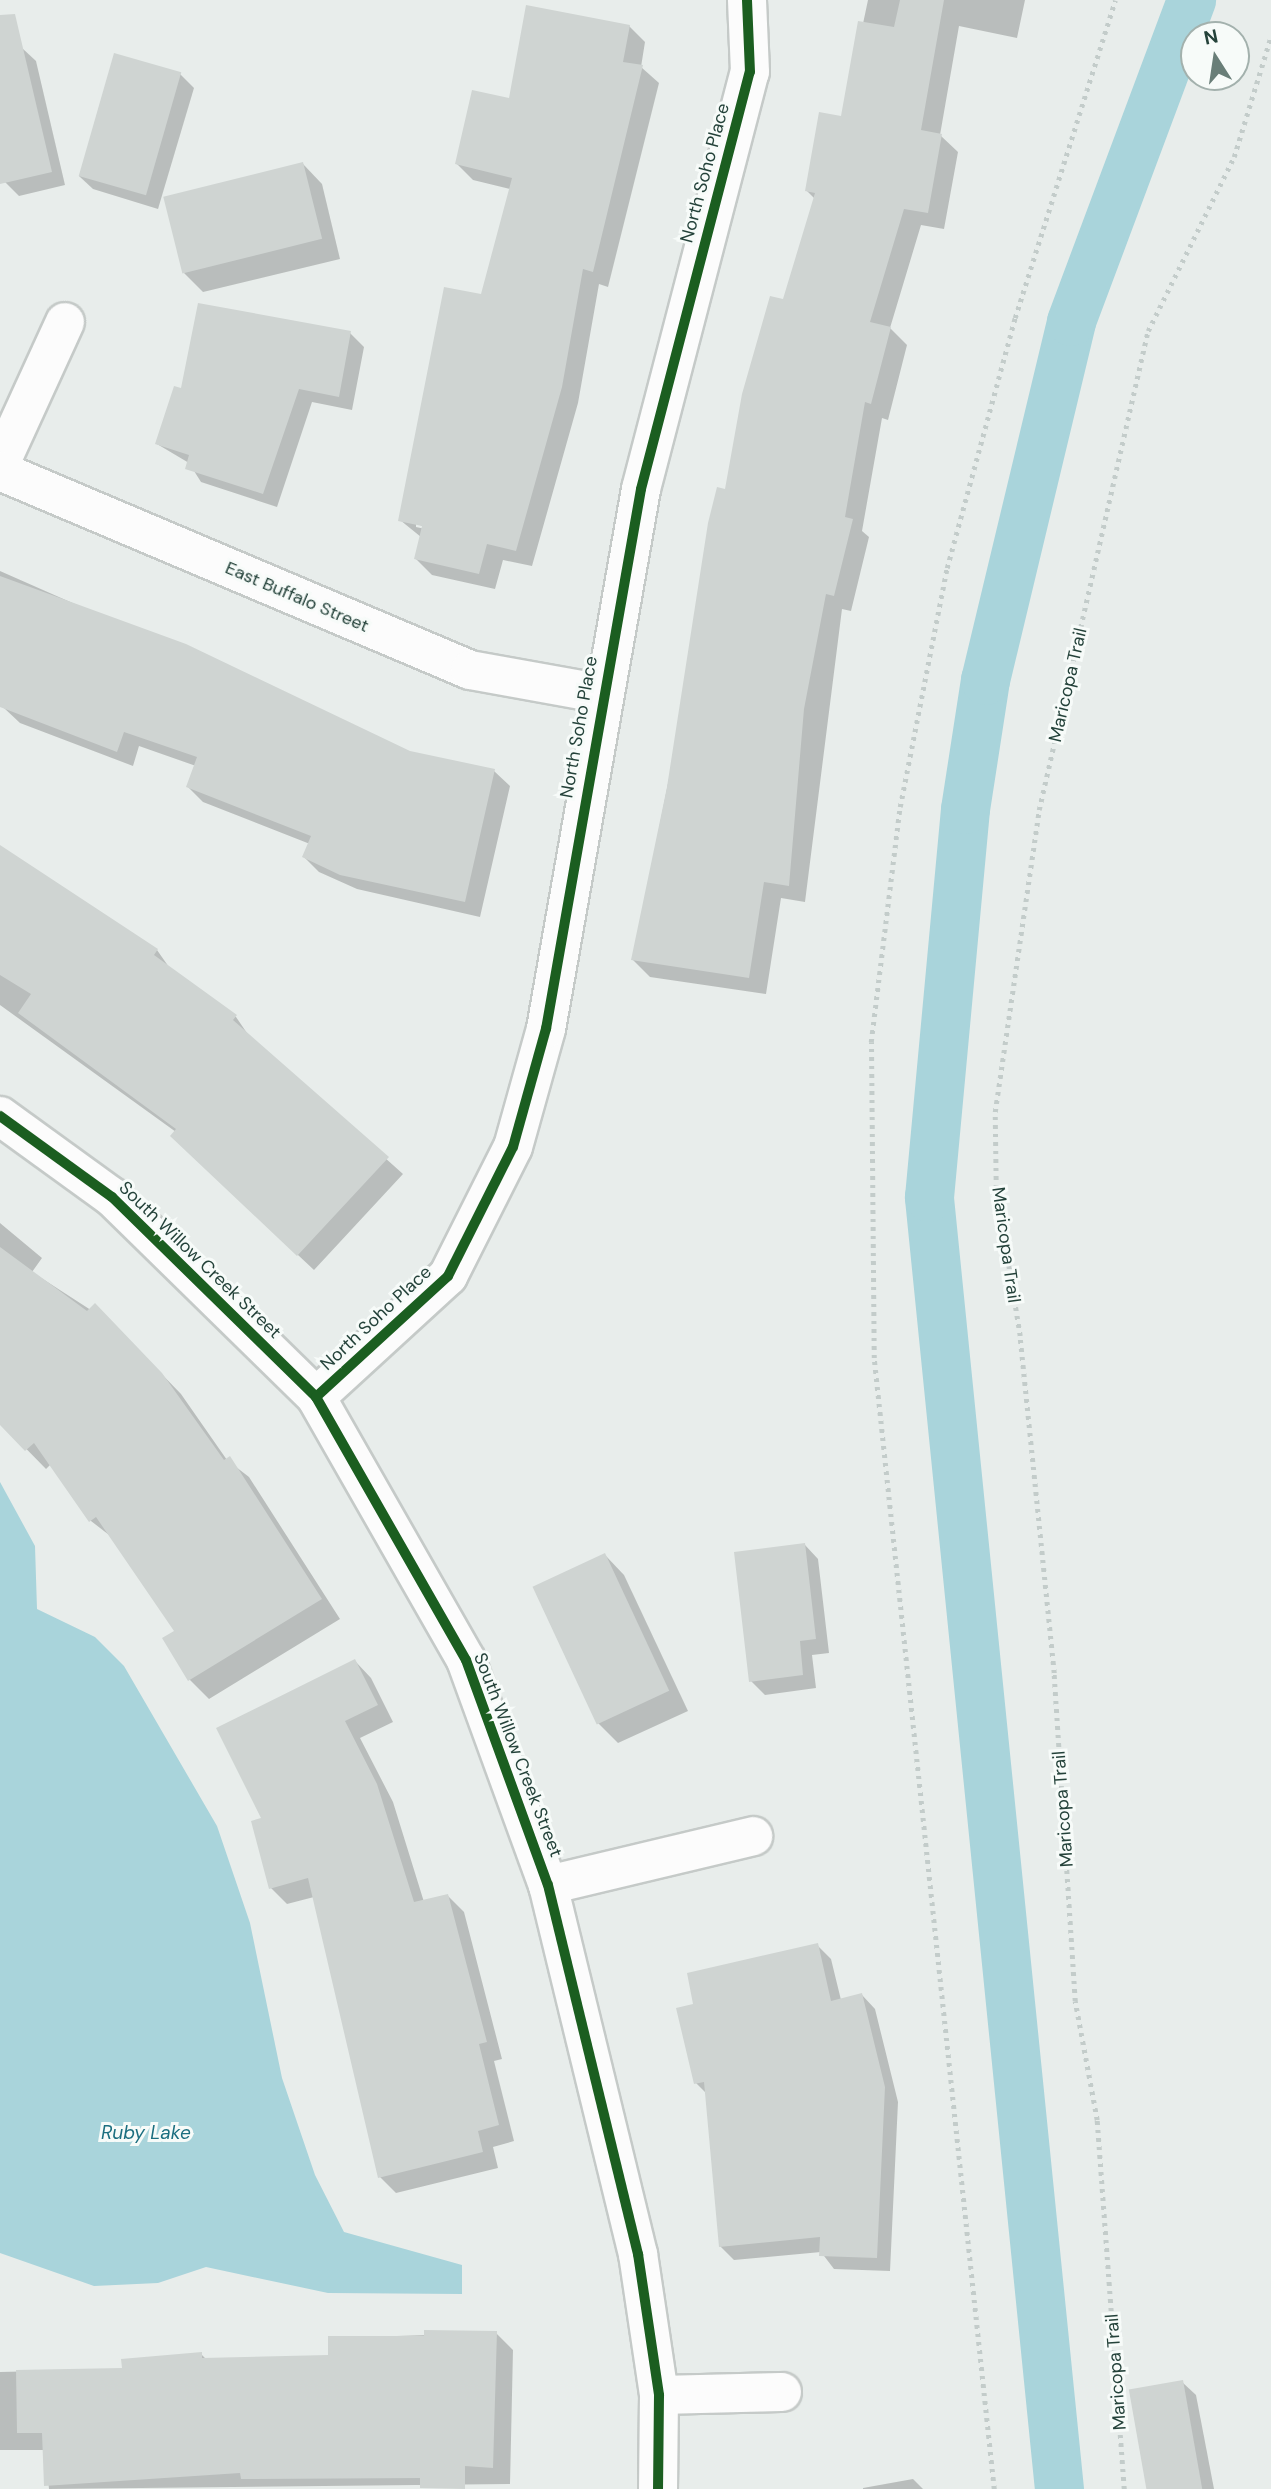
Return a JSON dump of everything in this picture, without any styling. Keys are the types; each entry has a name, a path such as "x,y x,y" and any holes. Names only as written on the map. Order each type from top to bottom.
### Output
{"street":[{"name":"North Soho Place","path":"316,1397 448,1276 513,1147 546,1029 641,489 750,72 747,0"},
{"path":"0,464 65,322"},
{"name":"East Buffalo Street","path":"0,471 470,670 603,694"},
{"name":"South Willow Creek Street","path":"0,1116 112,1198 316,1397 466,1660 548,1885 638,2254 659,2395 658,2489"},
{"path":"548,1885 753,1836"},
{"path":"659,2395 782,2392"}],"path":[{"path":"994,2489 874,1358 871,1042 900,807 947,568 1015,318 1115,0"}],"water":[{"name":"Ruby Lake","path":"0,1482 35,1546 37,1609 95,1637 124,1666 217,1826 250,1923 282,2078 315,2175 344,2232 462,2265 462,2294 328,2293 206,2267 158,2283 94,2286 0,2253"}],"building":[{"path":"900,0 944,0 921,130 942,134 928,213 904,209 870,322 891,327 871,404 865,402 845,517 853,519 834,596 826,594 804,709 789,886 764,882 749,978 631,960 667,787 708,523 717,487 725,489 742,394 770,296 783,299 815,193 805,191 819,112 841,116 858,21 894,27"},
{"path":"526,5 630,25 623,62 643,65 593,272 583,269 562,387 516,551 487,544 479,574 414,559 422,526 398,521 444,287 481,294 512,178 455,164 472,90 509,98"},
{"path":"15,14 52,172 0,184 0,15"},
{"path":"114,53 181,72 146,195 79,176"},
{"path":"303,162 322,239 182,273 163,197"},
{"path":"198,303 351,331 339,397 299,389 263,494 185,469 189,455 155,444 174,386 181,388"},
{"path":"0,576 186,644 410,751 495,769 465,902 340,875 302,857 311,836 186,787 197,757 124,732 117,752 0,707"},
{"path":"0,845 158,949 154,955 237,1015 233,1020 389,1157 297,1256 170,1136 176,1129 18,1013 31,994 0,975"},
{"path":"0,1247 87,1311 95,1303 162,1373 224,1460 230,1456 322,1599 188,1681 162,1638 174,1631 96,1517 89,1522 34,1443 25,1451 0,1425"},
{"path":"805,1543 816,1639 800,1641 803,1675 749,1682 734,1552"},
{"path":"605,1553 669,1691 597,1725 532,1587"},
{"path":"355,1659 378,1705 345,1721 377,1784 414,1902 448,1894 487,2042 479,2044 499,2125 478,2131 483,2152 378,2178 308,1878 269,1889 251,1821 261,1818 216,1728"},
{"path":"818,1943 831,2001 862,1993 885,2087 877,2258 819,2256 820,2237 719,2247 704,2082 694,2084 676,2008 693,2004 687,1973"},
{"path":"424,2330 497,2331 493,2468 465,2466 465,2489 420,2488 420,2478 241,2479 240,2473 44,2486 42,2433 17,2433 16,2370 122,2368 121,2359 202,2352 202,2358 328,2355 328,2336 424,2336"},
{"path":"1183,2380 1202,2489 1146,2489 1129,2390"}],"waterway":[{"path":"1059,2489 929,1197 965,809 985,680 1071,321 1191,0"}],"cycle path":[{"path":"316,1397 448,1276 513,1147 546,1029 641,489 750,72 747,0"},
{"path":"0,1116 112,1197 316,1397 466,1660 548,1885 638,2254 659,2395 658,2489"}]}
